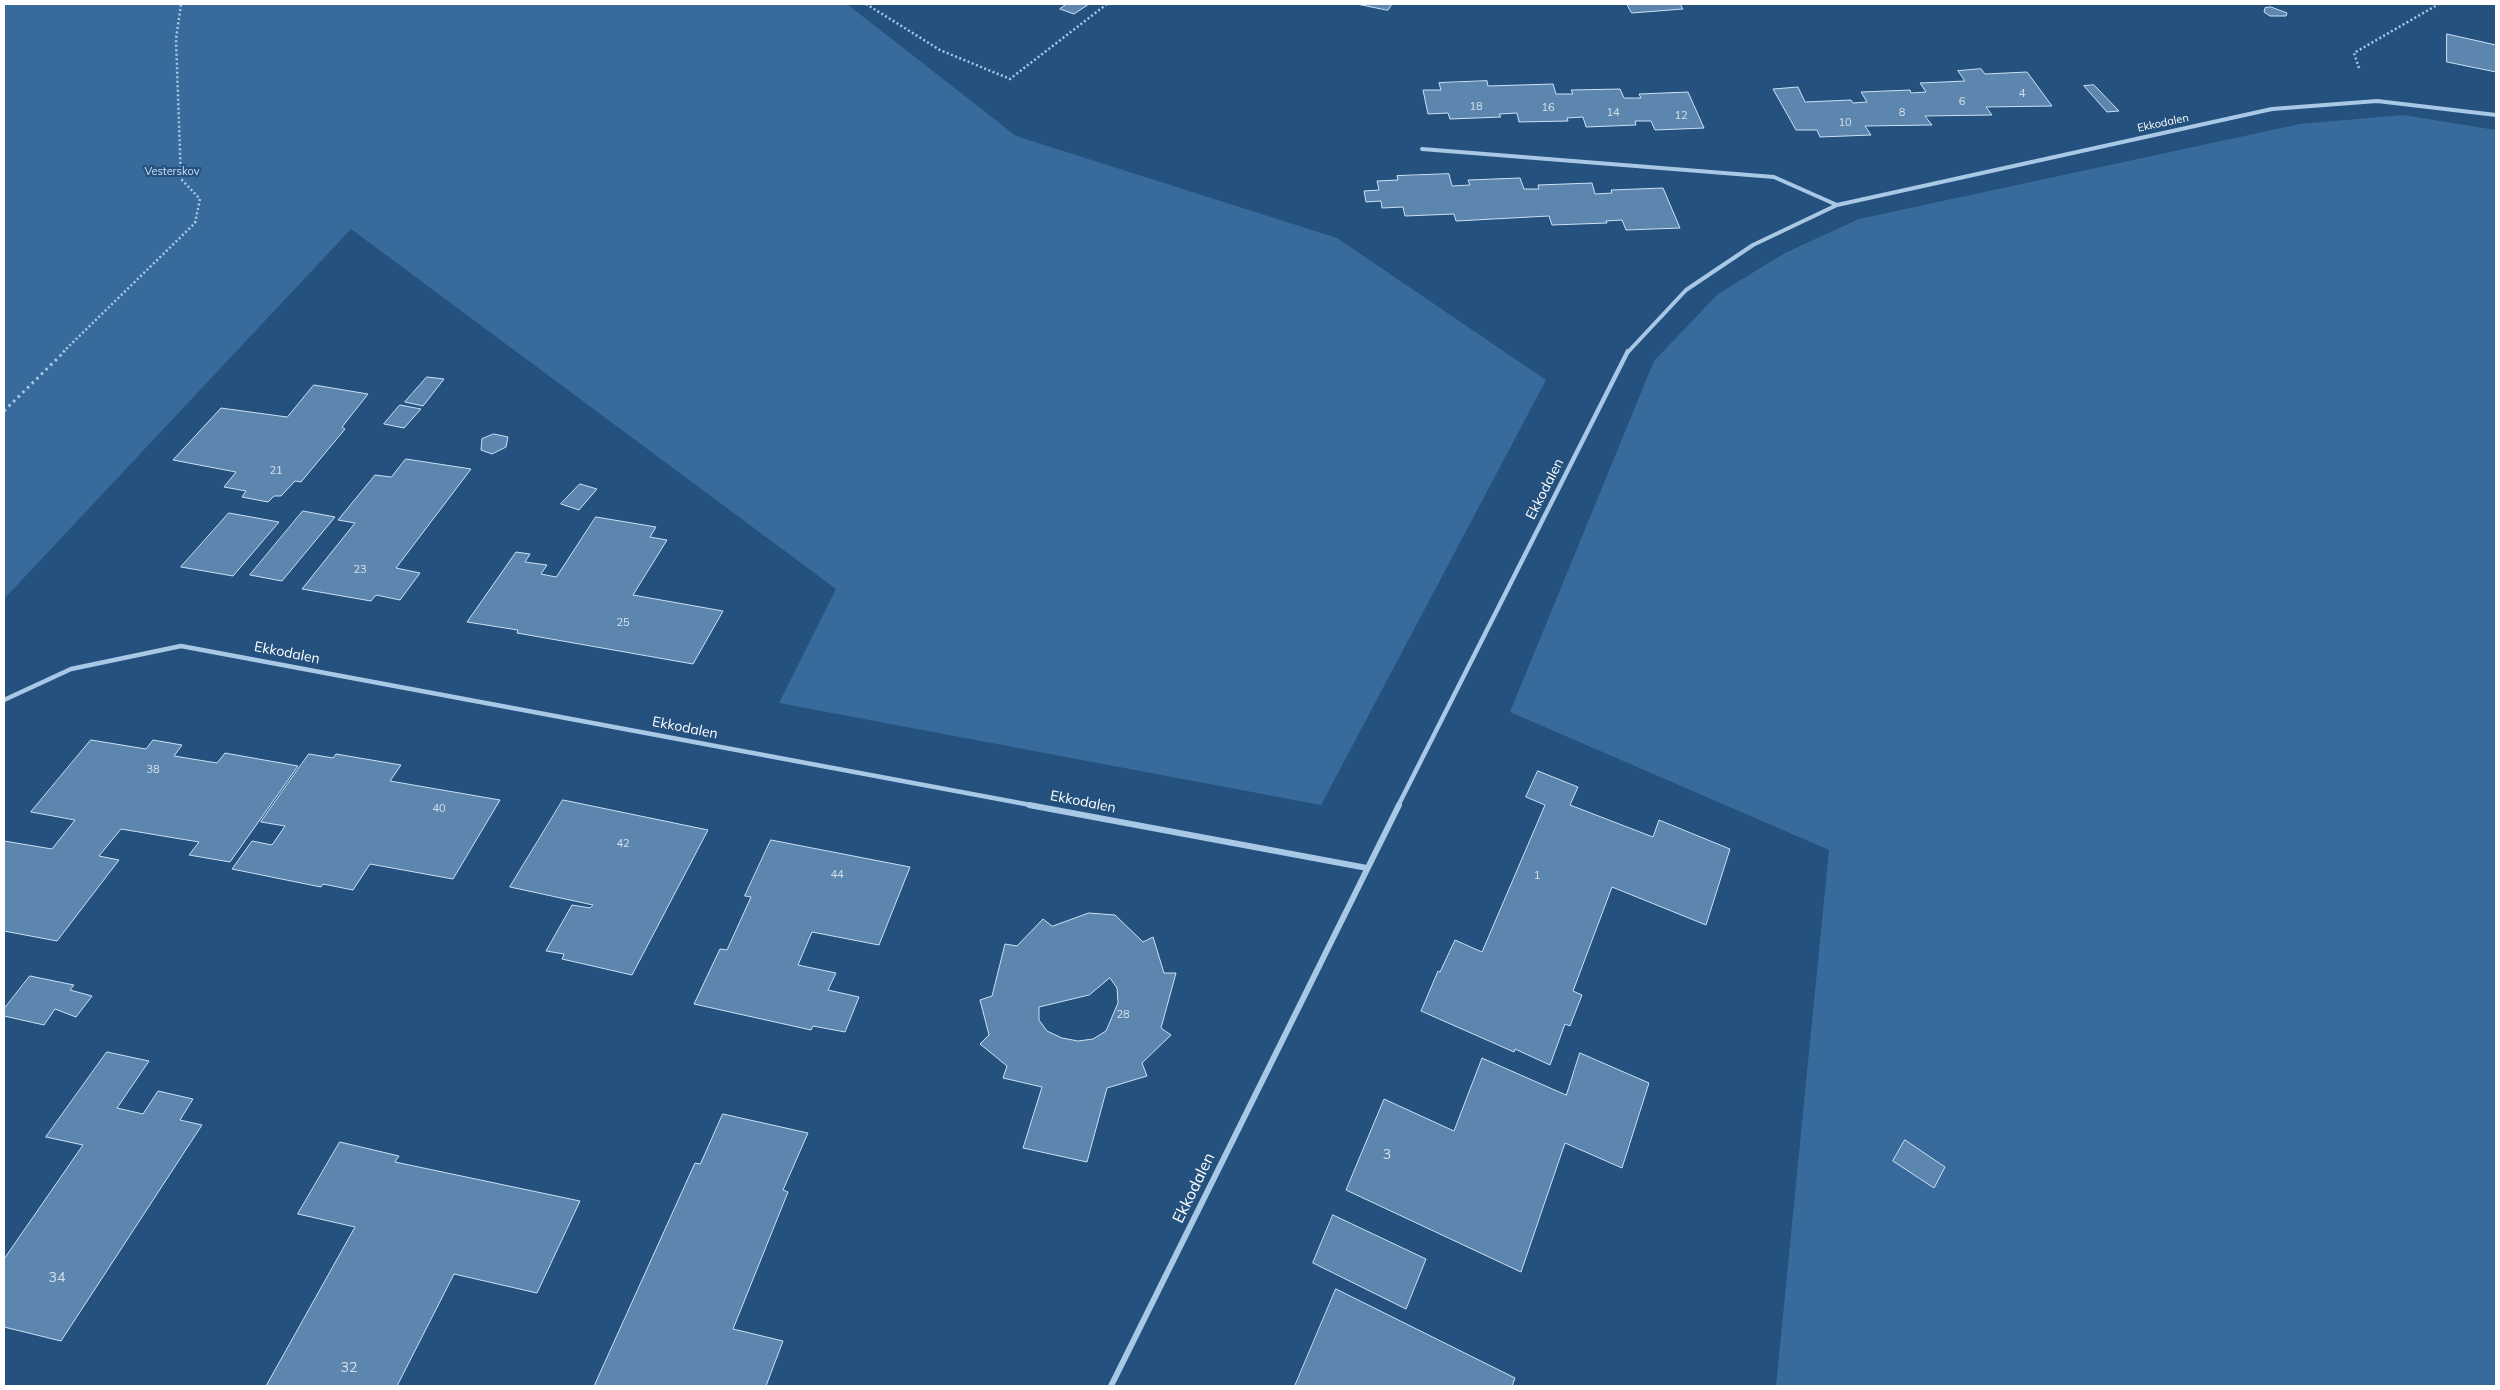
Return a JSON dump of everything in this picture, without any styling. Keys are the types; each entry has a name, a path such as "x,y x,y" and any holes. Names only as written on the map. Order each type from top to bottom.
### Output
{"street":[{"name":"Ekkodalen","path":"1111,1386 1367,868 1629,350 1686,290 1753,245 1837,204 2272,109 2377,100 2496,116"},
{"path":"1422,149 1774,177 1837,204"},
{"name":"Ekkodalen","path":"4,700 71,669 181,646 1367,868"}],"path":[{"path":"4,411 195,222 200,199 181,179 176,39 181,4"},
{"path":"866,4 940,50 1010,78 1107,4"},
{"path":"2377,100 2361,73 2354,53 2439,4"}],"green space":[{"name":"Vesterskov","path":"4,4 847,4 1016,136 1337,238 1546,380 1321,805 779,703 836,589 351,229 4,599"},
{"path":"2403,115 2496,130 2496,1386 1776,1386 1829,850 1510,712 1654,361 1718,294 1785,253 1859,219 2300,124"}],"building":[{"path":"1067,4 1089,4 1074,14 1060,9"},
{"path":"1357,4 1392,4 1388,10"},
{"path":"1627,4 1680,4 1683,9 1632,13"},
{"path":"2271,7 2287,13 2286,16 2270,16 2264,12 2265,8"},
{"path":"2447,34 2496,45 2496,72 2447,62"},
{"path":"1981,69 1985,74 2027,72 2052,106 1986,107 1992,115 1925,116 1932,125 1865,126 1871,135 1820,137 1817,130 1796,130 1773,89 1798,87 1805,102 1851,100 1853,103 1867,102 1861,92 1910,90 1911,93 1926,92 1920,83 1965,81 1958,71"},
{"path":"1487,81 1488,86 1553,84 1556,94 1573,94 1571,90 1620,89 1624,98 1641,98 1639,94 1688,92 1704,128 1655,130 1651,121 1635,121 1636,125 1586,127 1583,117 1567,118 1568,121 1519,122 1517,113 1499,114 1501,117 1450,119 1448,113 1428,114 1423,90 1441,90 1439,83"},
{"path":"2094,85 2119,111 2107,112 2084,86"},
{"path":"1449,174 1452,186 1470,185 1468,180 1520,178 1524,189 1539,189 1538,185 1592,183 1595,194 1612,193 1611,190 1663,188 1680,228 1626,230 1622,220 1606,221 1607,223 1552,225 1549,216 1456,221 1454,214 1405,216 1403,207 1382,208 1381,201 1366,202 1364,191 1379,190 1377,181 1398,180 1397,176"},
{"path":"427,377 444,379 423,406 405,402"},
{"path":"314,385 368,394 342,427 345,429 301,482 295,481 281,496 274,496 268,502 242,497 246,491 224,487 236,472 173,460 221,408 287,417"},
{"path":"400,405 421,409 404,428 384,424"},
{"path":"494,434 508,437 506,447 492,454 481,450 482,439"},
{"path":"406,459 471,469 396,568 420,573 400,600 376,595 371,601 302,589 355,523 338,520 375,475 391,477"},
{"path":"580,484 597,489 579,510 561,504"},
{"path":"303,511 335,517 282,581 250,575"},
{"path":"229,513 279,522 233,576 181,567"},
{"path":"596,517 656,527 650,537 667,540 633,595 723,611 693,664 517,633 518,630 467,622 516,552 530,554 525,562 547,565 541,574 556,577"},
{"path":"91,740 146,749 153,740 182,745 174,756 217,763 225,753 298,766 230,862 189,855 199,842 121,829 99,856 119,860 57,941 4,931 4,841 52,849 75,820 31,812"},
{"path":"309,754 333,758 336,754 401,765 390,781 500,800 453,879 370,864 353,890 323,884 321,887 232,869 252,841 272,845 285,826 261,822"},
{"path":"1538,771 1578,787 1570,805 1653,837 1659,820 1730,849 1706,925 1612,887 1573,991 1582,995 1570,1026 1565,1024 1550,1065 1515,1049 1514,1052 1421,1011 1438,971 1440,972 1455,940 1482,952 1545,805 1526,797"},
{"path":"563,800 708,830 632,975 562,959 564,954 546,951 572,905 590,908 593,905 510,887"},
{"path":"771,840 910,867 879,945 812,932 798,965 836,973 828,990 859,997 845,1032 813,1026 811,1030 694,1004 720,949 727,950 751,897 745,896"},
{"path":"1089,913 1115,915 1143,942 1153,937 1164,973 1176,973 1161,1028 1171,1035 1142,1063 1147,1076 1107,1088 1087,1162 1023,1148 1042,1087 1003,1078 1007,1066 980,1044 989,1035 980,1000 992,996 1005,944 1017,946 1043,919 1052,926","holes":["1110,978 1117,988 1118,1003 1106,1031 1093,1039 1078,1041 1062,1038 1047,1031 1039,1020 1039,1007 1089,995"]},
{"path":"30,976 74,985 70,990 92,996 76,1017 55,1009 44,1025 4,1016 4,1009"},
{"path":"107,1052 149,1061 117,1108 143,1114 158,1091 193,1099 180,1120 202,1125 61,1341 4,1327 4,1259 83,1145 46,1137"},
{"path":"1580,1053 1649,1083 1622,1168 1565,1143 1521,1272 1346,1190 1384,1099 1454,1131 1482,1058 1566,1095"},
{"path":"723,1114 808,1133 783,1190 788,1192 733,1329 783,1341 766,1386 594,1386 695,1163 700,1164"},
{"path":"1905,1140 1945,1167 1934,1188 1893,1161"},
{"path":"340,1142 399,1156 395,1162 580,1201 537,1293 454,1274 397,1386 266,1386 355,1227 298,1214"},
{"path":"1333,1215 1426,1259 1406,1309 1313,1263"},
{"path":"1336,1289 1515,1378 1512,1386 1295,1386"}]}
